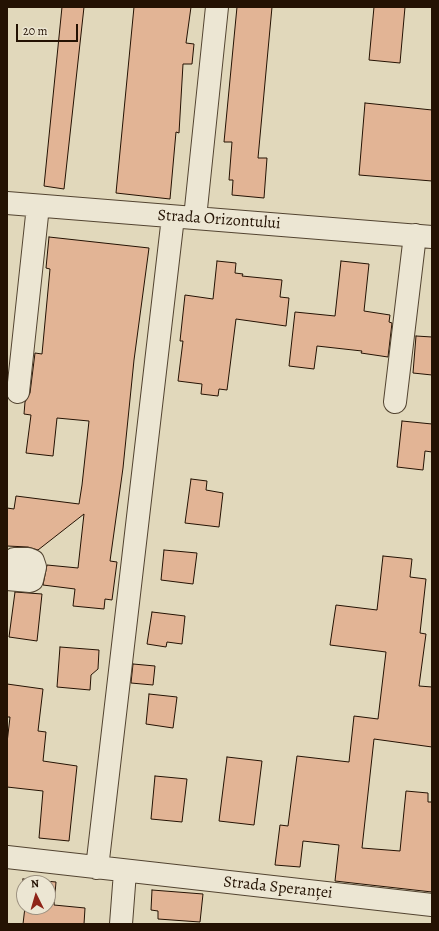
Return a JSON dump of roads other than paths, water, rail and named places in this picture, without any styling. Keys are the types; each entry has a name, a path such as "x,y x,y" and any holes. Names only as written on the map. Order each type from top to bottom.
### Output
{"street":[{"path":"195,218 217,7"},
{"name":"Strada Orizontului","path":"7,203 424,236"},
{"path":"18,392 38,206"},
{"path":"97,868 173,217"},
{"path":"395,402 424,236"},
{"path":"7,565 14,560 28,559 32,561 35,567 32,580 30,581 7,579"},
{"name":"Strada Speranței","path":"7,857 125,872 432,905"},
{"path":"121,924 125,872"}]}
